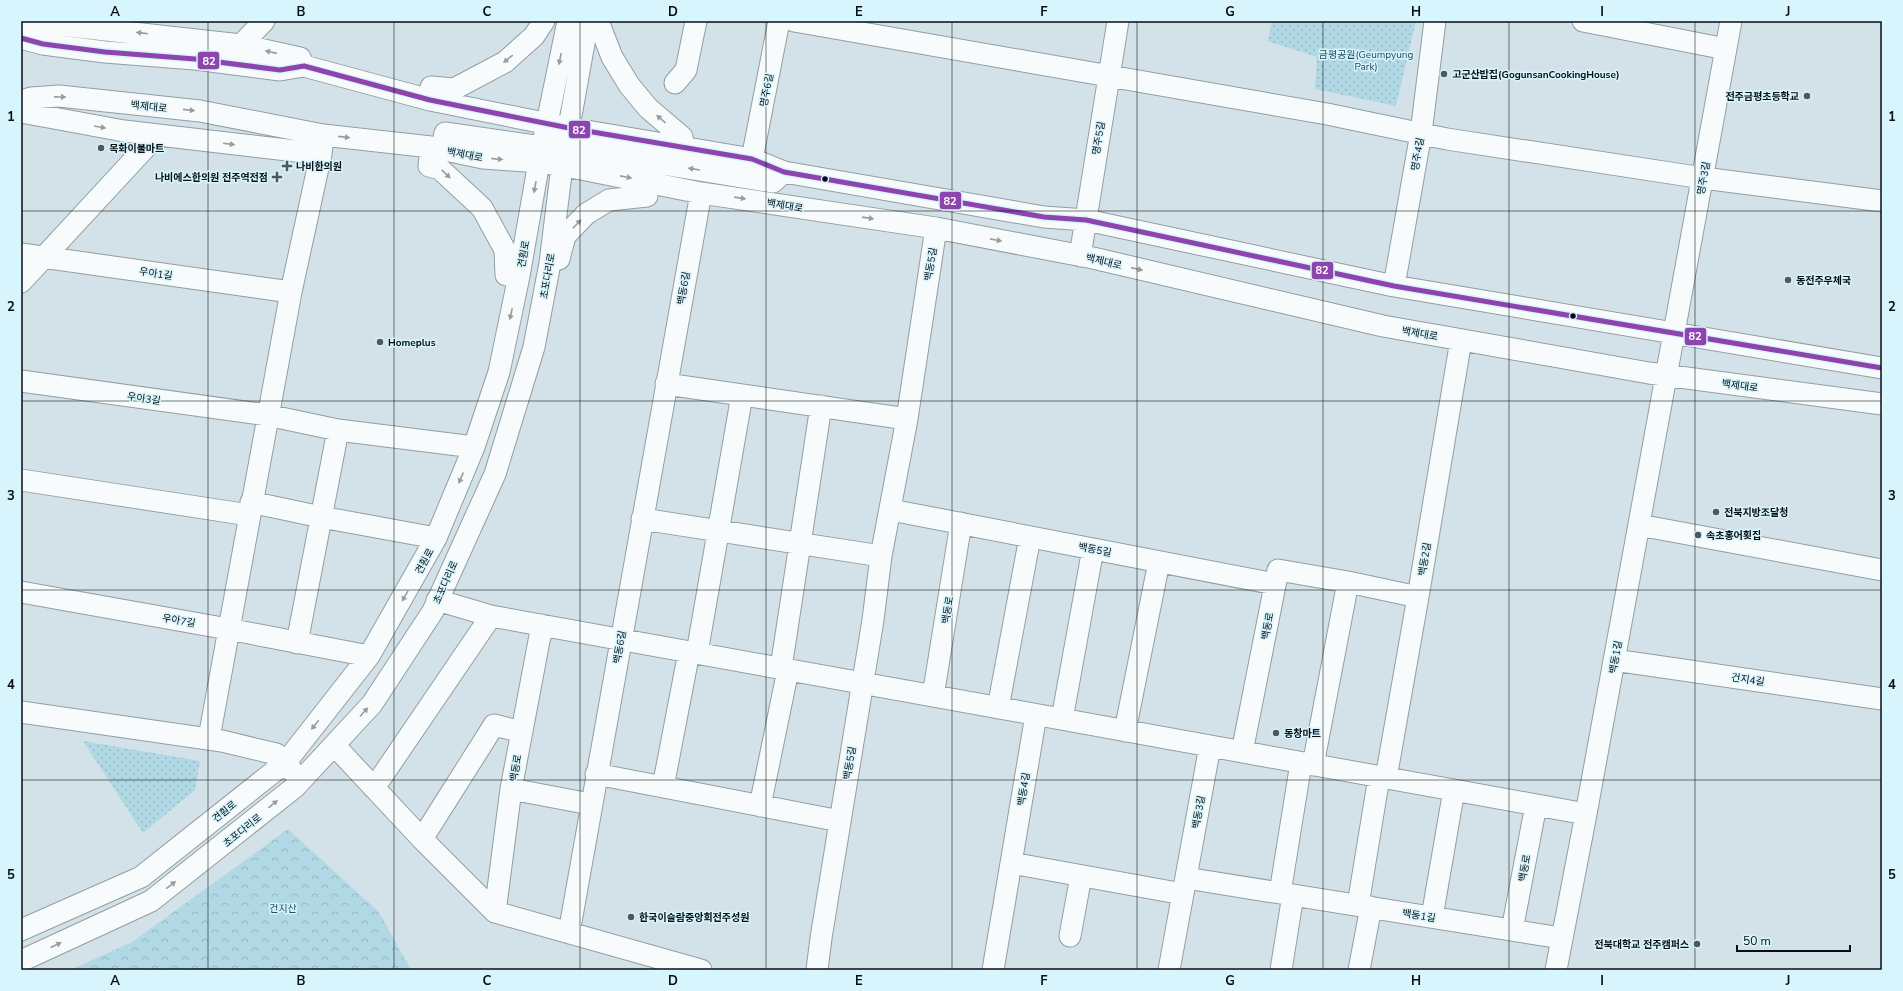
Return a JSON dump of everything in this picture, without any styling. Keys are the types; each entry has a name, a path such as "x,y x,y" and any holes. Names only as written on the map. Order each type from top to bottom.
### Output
{"street":[{"name":"백제대로","path":"25,21 111,25 241,45 300,58 304,66"},
{"path":"241,45 264,21"},
{"path":"430,100 431,87 454,89 505,62 534,36 544,21"},
{"name":"견훤로","path":"21,930 141,877 286,762 370,656 436,538 474,447 499,372 519,276 540,154 548,123 568,21"},
{"name":"초포다리로","path":"21,961 151,900 300,782 372,704 433,611 495,474 534,347 550,264 565,147 588,21"},
{"path":"598,21 612,57 629,85 648,108 682,137 684,148"},
{"path":"675,83 686,70 696,21"},
{"name":"명주6길","path":"752,159 779,21"},
{"path":"794,21 1327,114 1447,139 1702,178 1882,202"},
{"name":"명주5길","path":"1080,256 1118,21"},
{"name":"명주4길","path":"1394,286 1421,133 1435,21"},
{"path":"1583,21 1726,49"},
{"name":"명주3길","path":"1665,375 1674,334 1731,21"},
{"name":"백제대로","path":"21,38 43,44 105,52 195,59 280,70 304,66 430,100 548,123 565,147 648,182 701,193 936,228 1080,256 1382,326 1665,375 1882,404"},
{"name":"백제대로","path":"21,101 31,98 59,96 200,111 322,145"},
{"name":"백제대로","path":"21,112 124,131 157,135 322,145 437,148 484,158 540,154 565,147 684,148 752,159 784,172 1044,217 1086,220 1394,286 1882,368"},
{"path":"21,282 157,135"},
{"path":"209,738 267,415 322,145"},
{"path":"540,154 565,147 773,182 784,172"},
{"path":"437,148 429,166 440,169 482,208 505,250 506,275 519,276"},
{"path":"550,264 557,264 565,236 586,214 609,200 647,196 648,182"},
{"name":"백동6길","path":"569,933 590,804 701,193"},
{"name":"백동5길","path":"817,970 863,683 881,556 891,510 907,419 936,228"},
{"name":"우아1길","path":"21,254 291,292"},
{"name":"백동2길","path":"1382,778 1418,597 1461,340"},
{"name":"백동1길","path":"1556,970 1639,525 1665,375"},
{"name":"우아3길","path":"21,382 267,415 338,430 474,447"},
{"path":"666,384 907,419"},
{"path":"663,787 693,653 718,530 742,395"},
{"path":"760,806 784,669 800,543 821,406"},
{"path":"297,643 338,430"},
{"path":"21,480 321,517 436,538"},
{"name":"백동5길","path":"891,510 1275,584"},
{"path":"642,519 881,556"},
{"name":"백동로","path":"933,696 962,523"},
{"path":"1639,525 1882,570"},
{"path":"998,708 1030,537"},
{"path":"1062,719 1093,549"},
{"path":"1125,731 1159,562"},
{"name":"백동로","path":"1242,752 1278,570 1348,582 1418,597"},
{"path":"1281,970 1287,894 1307,764 1348,582"},
{"name":"우아7길","path":"21,592 370,656"},
{"path":"437,600 491,616 1586,814"},
{"path":"374,788 491,616"},
{"name":"백동로","path":"496,912 512,789 542,625"},
{"name":"건지4길","path":"1614,660 1882,699"},
{"path":"21,712 209,738 276,754 286,762 300,782"},
{"name":"백동4길","path":"993,970 1036,715"},
{"path":"422,839 494,725 522,732"},
{"path":"334,745 422,839 496,912 701,970"},
{"name":"백동3길","path":"1169,970 1210,746"},
{"path":"596,774 840,821"},
{"path":"1359,970 1364,906 1382,778"},
{"path":"512,789 590,804"},
{"path":"1432,917 1454,790"},
{"name":"백동로","path":"1512,930 1536,805"},
{"path":"1011,863 1081,876 1287,894"},
{"path":"1070,936 1081,876"},
{"name":"백동1길","path":"1287,894 1561,938"}],"green space":[{"name":"금평공원(Geumpyung Park)","path":"1272,21 1416,21 1396,106 1315,89 1317,57 1268,41"},
{"path":"83,741 200,761 195,790 143,833"},
{"name":"건지산","path":"288,829 379,912 411,970 70,970 132,942"}],"transit line":[{"name":"82","path":"21,38 43,44 105,52 195,59 280,70 304,66 430,100 569,128 752,159 784,172 1044,217 1086,220 1394,286 1882,368"}],"place":[{"name":"고군산밥집(GogunsanCookingHouse)","path":"1444,74"},
{"name":"전주금평초등학교","path":"1807,96"},
{"name":"목화이불마트","path":"101,148"},
{"name":"나비한의원","path":"287,166"},
{"name":"나비에스한의원 전주역전점","path":"277,177"},
{"name":"동전주우체국","path":"1788,280"},
{"name":"Homeplus","path":"380,342"},
{"name":"전북지방조달청","path":"1716,512"},
{"name":"속초홍어횟집","path":"1698,535"},
{"name":"동창마트","path":"1276,733"},
{"name":"한국이슬람중앙회전주성원","path":"631,917"},
{"name":"전북대학교 전주캠퍼스","path":"1697,944"}]}
